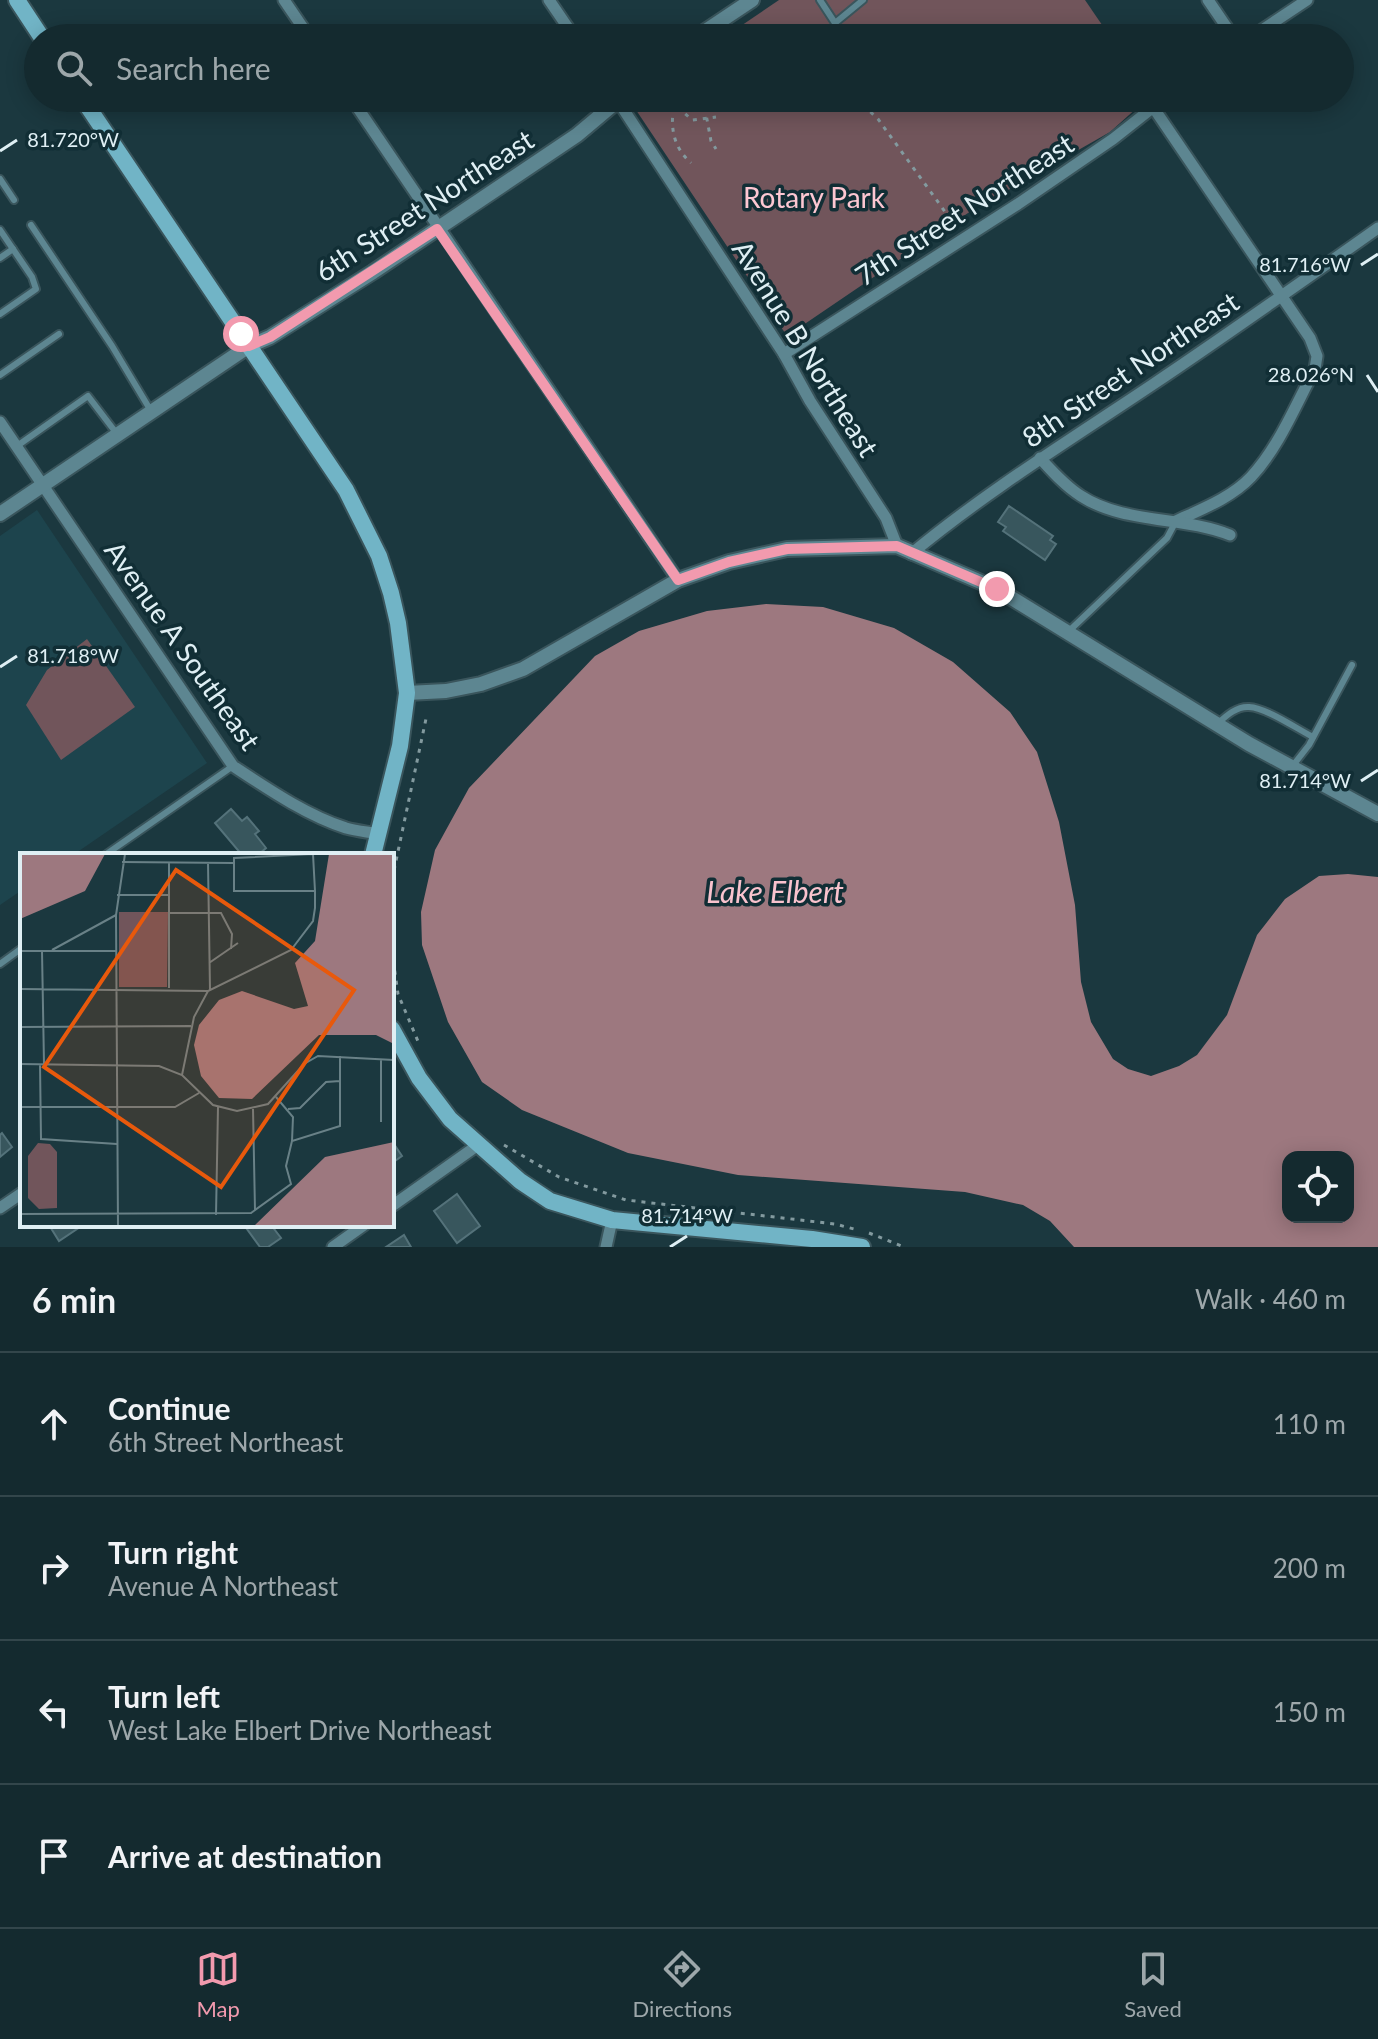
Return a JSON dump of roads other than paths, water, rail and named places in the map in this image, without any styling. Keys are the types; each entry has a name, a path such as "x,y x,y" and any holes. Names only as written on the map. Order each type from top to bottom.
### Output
{"main road":[{"path":"17,0 33,24"},
{"path":"91,112 346,490 379,556 398,623 407,693 400,746 373,853"},
{"path":"394,1032 426,1087 450,1119 486,1142 520,1181 550,1201 612,1220 812,1239 865,1240"}],"street":[{"path":"284,0 300,24"},
{"path":"549,0 565,24"},
{"path":"716,24 752,0"},
{"path":"1208,0 1224,24"},
{"path":"1271,24 1307,0"},
{"path":"360,112 678,580"},
{"name":"6th Street Northeast","path":"0,514 249,346 270,337 437,229 577,135 603,112"},
{"name":"Avenue B Northeast","path":"626,112 784,354 904,550"},
{"name":"7th Street Northeast","path":"784,354 1040,190 1147,112"},
{"path":"1156,112 1310,338 1317,356 1315,369 1251,477 1218,501 1176,521"},
{"name":"8th Street Northeast","path":"904,550 947,524 1378,228"},
{"name":"Avenue A Southeast","path":"0,422 233,766 272,792 307,810 347,828 378,834"},
{"path":"1040,458 1079,495 1101,507 1141,517 1205,525 1230,535"},
{"path":"407,693 446,691 481,684 523,669 678,580 729,562 787,549 904,550 997,589 1216,725 1378,814"},
{"path":"394,1205 486,1142"},
{"path":"0,1208 20,1194"},
{"path":"606,1247 612,1220"},
{"path":"333,1247 361,1227"}],"lane":[{"path":"820,0 835,23 863,0"},
{"path":"0,179 14,200"},
{"path":"31,225 112,346 151,411"},
{"path":"0,230 32,277 36,289 0,314"},
{"path":"0,258 13,249"},
{"path":"0,375 59,334"},
{"path":"17,446 88,396 117,434"},
{"path":"1066,634 1167,538 1176,521"},
{"path":"1291,768 1313,737 1352,665"},
{"path":"1216,725 1229,713 1248,707 1270,714 1313,737"},
{"path":"108,853 233,766"},
{"path":"0,964 20,949"}],"water":[{"name":"Lake Elbert","path":"766,604 823,607 894,628 953,662 1010,712 1037,752 1059,822 1075,905 1081,982 1091,1022 1113,1059 1128,1069 1151,1076 1179,1066 1197,1055 1227,1015 1257,935 1285,899 1319,876 1348,874 1378,877 1378,1247 1074,1247 1050,1221 1023,1205 965,1192 738,1175 628,1153 522,1110 482,1082 448,1022 422,945 421,912 435,850 469,788 595,656 639,631 707,611"}],"park label":[{"name":"Rotary Park","path":"814,197"}]}
